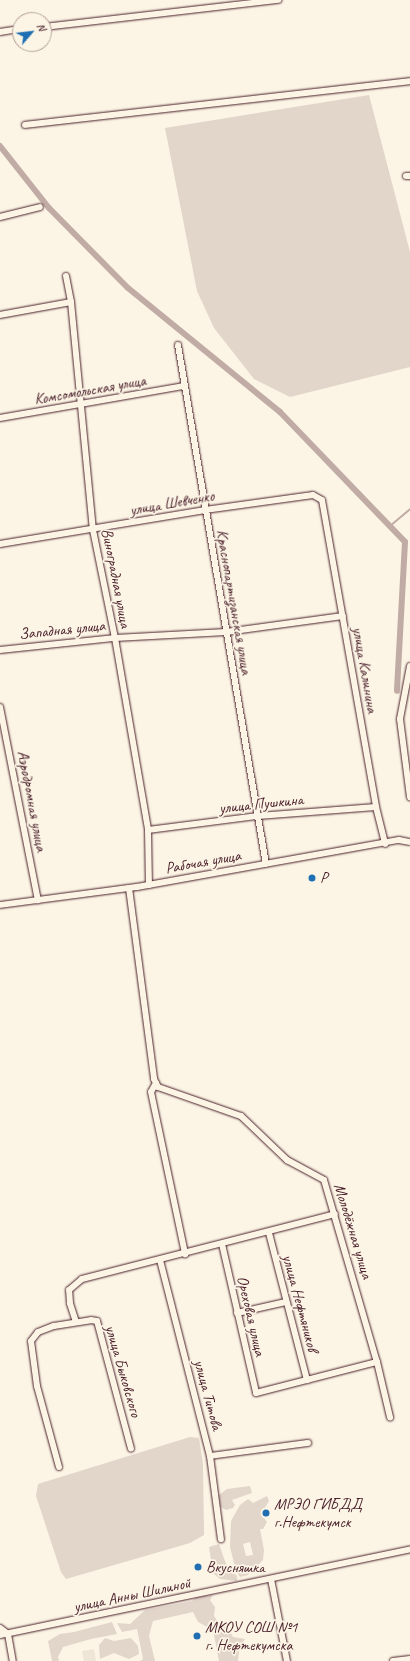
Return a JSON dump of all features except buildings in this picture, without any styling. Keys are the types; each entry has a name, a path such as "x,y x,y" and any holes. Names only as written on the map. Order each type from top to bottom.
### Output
{"street":[{"path":"52,26 278,0"},
{"path":"0,32 12,31"},
{"path":"25,125 410,81"},
{"path":"0,217 40,207"},
{"name":"Виноградная улица","path":"66,276 71,302 82,405 93,530 115,638 148,830 150,885"},
{"path":"0,316 71,302"},
{"name":"Краснопартизанская улица","path":"178,345 266,864"},
{"name":"Комсомольская улица","path":"0,418 82,405 184,386"},
{"name":"улица Шевченко","path":"0,544 93,530 205,510 313,494 322,500"},
{"name":"улица Калинина","path":"322,500 376,807 385,844"},
{"name":"Западная улица","path":"0,650 115,638 226,632 343,616"},
{"path":"410,670 400,719 409,779 410,797"},
{"name":"Аэродромная улица","path":"0,707 38,900"},
{"name":"улица Пушкина","path":"148,830 258,816 376,807"},
{"name":"Рабочая улица","path":"0,905 150,885 385,844 399,840 410,840"},
{"path":"129,888 155,1081 151,1092 185,1254"},
{"name":"Молодёжная улица","path":"155,1081 158,1087 240,1116 287,1160 324,1180 377,1362 390,1417"},
{"path":"58,1467 37,1386 32,1341 38,1332 54,1326 76,1322 70,1303 69,1290 82,1279 185,1254 335,1214"},
{"name":"улица Нефтяников","path":"269,1232 307,1380"},
{"name":"Ореховая улица","path":"222,1244 256,1393 307,1380"},
{"name":"улица Титова","path":"160,1260 210,1456 222,1539"},
{"path":"237,1313 286,1302"},
{"name":"улица Быковского","path":"76,1322 97,1321 131,1449"},
{"path":"307,1380 377,1362"},
{"path":"210,1456 308,1443"},
{"name":"улица Анны Шилиной","path":"0,1635 410,1549"},
{"path":"271,1578 287,1661"},
{"path":"0,1628 8,1634 13,1661"},
{"path":"393,1661 410,1658"}],"shaded area":[{"path":"369,95 410,252 410,367 290,397 254,379 214,328 197,291 165,128"},
{"path":"190,1437 199,1438 203,1464 204,1535 190,1543 66,1579 61,1572 36,1496 38,1484"},
{"path":"250,1486 252,1493 232,1500 235,1505 233,1508 226,1510 215,1504 215,1498 227,1489"},
{"path":"267,1496 269,1501 261,1514 267,1522 263,1529 260,1529 264,1550 263,1560 248,1575 240,1577 236,1571 230,1547 231,1521 240,1505 248,1499 253,1503","holes":["250,1542 253,1555 246,1556 243,1544"]},
{"path":"219,1544 226,1564 237,1576 237,1581 220,1579 213,1573 209,1547"},
{"path":"213,1595 210,1600 215,1607 214,1616 219,1623 226,1625 233,1637 245,1639 239,1650 238,1661 219,1661 213,1630 198,1622 193,1612 153,1621 149,1636 155,1661 140,1661 143,1659 137,1629 122,1632 117,1623 130,1624 145,1610 192,1601 197,1597"},
{"path":"112,1622 117,1634 91,1639 63,1647 58,1657 59,1661 52,1661 48,1641 60,1634"},
{"path":"105,1638 114,1641 131,1638 138,1646 139,1654 129,1659 114,1653 100,1659 99,1645"},
{"path":"94,1649 96,1661 84,1661 82,1651"}],"waterway":[{"path":"0,146 49,208 128,288 280,412 405,542 397,691"},
{"path":"390,526 410,509"}],"place":[{"name":"Р","path":"312,878"},
{"name":"МРЭО ГИБДД г.Нефтекумск","path":"266,1513"},
{"name":"Вкусняшка","path":"198,1567"},
{"name":"МКОУ СОШ №1 г. Нефтекумска","path":"197,1636"}]}
